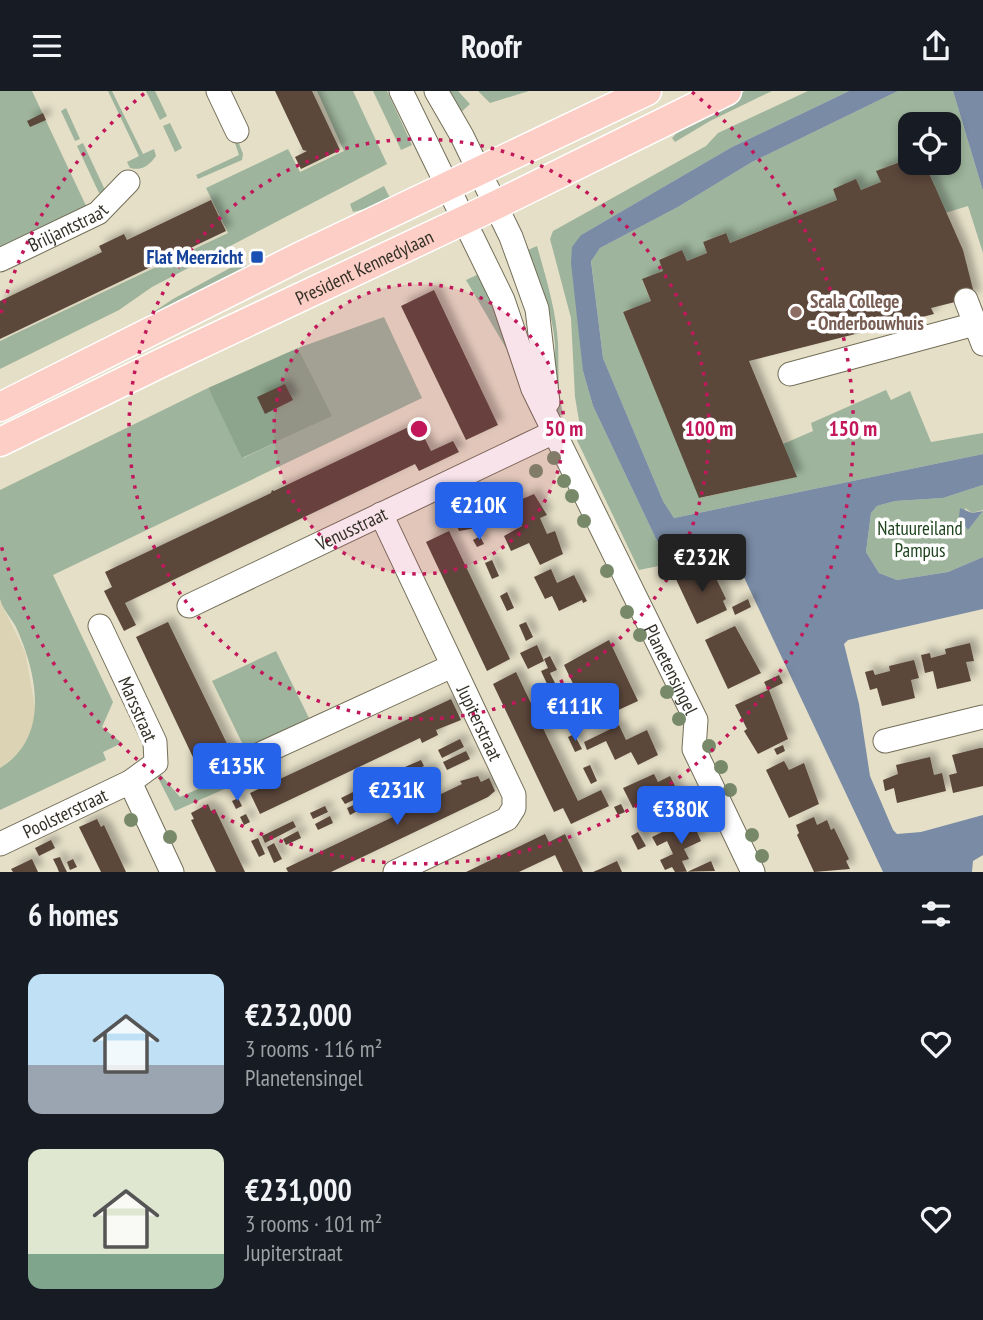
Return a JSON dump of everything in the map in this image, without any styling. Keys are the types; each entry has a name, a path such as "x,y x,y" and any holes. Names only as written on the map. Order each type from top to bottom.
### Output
{"main road":[{"name":"President Kennedylaan","path":"0,407 301,256 480,173 647,91"},
{"name":"President Kennedylaan","path":"0,442 184,352 464,221 727,91"}],"street":[{"path":"218,91 237,131"},
{"name":"Planetensingel","path":"401,91 503,300 533,389 696,720 694,748 753,872"},
{"name":"Planetensingel","path":"436,91 496,205 537,309 554,432"},
{"name":"Briljantstraat","path":"0,260 99,213 128,182"},
{"path":"790,374 979,334 966,300"},
{"name":"Venusstraat","path":"189,606 554,432"},
{"name":"Jupiterstraat","path":"382,514 514,795 514,808 507,819 395,872"},
{"name":"Marsstraat","path":"100,627 155,742 156,763 130,782"},
{"path":"245,761 452,666"},
{"path":"885,741 983,717"},
{"path":"130,782 172,872"},
{"name":"Poolsterstraat","path":"0,844 130,782"}],"shaded area":[{"path":"0,601 25,652 35,707 35,722 24,748 0,768"}],"green space":[{"path":"0,91 32,91 88,210 0,253"},
{"path":"108,91 112,91 143,154 154,149 156,156 144,167 130,168 127,162 139,156"},
{"path":"146,91 155,91 167,116 160,120"},
{"path":"317,91 353,91 387,164 152,287 119,310 0,369 0,341 228,233 206,188 288,149 300,172 344,151"},
{"path":"373,91 387,91 412,145 401,150"},
{"path":"441,91 458,91 470,104 456,117"},
{"path":"478,91 529,91 490,103"},
{"path":"745,91 772,91 710,121 675,142 672,138 693,116"},
{"path":"808,91 849,91 732,147 581,235 583,371 593,406 657,541 674,545 711,536 724,543 727,552 639,570 574,434 580,426 575,397 571,318 550,239 553,231 706,146 718,133"},
{"path":"898,91 953,91 959,112 898,112 898,162 877,171 881,182 861,190 856,180 833,189 837,200 730,243 725,233 703,242 707,253 687,261 682,250 659,260 663,271 642,280 651,301 623,312 700,498 796,477 783,444 813,431 811,423 886,390 891,400 910,391 931,442 983,433 983,454 674,518 663,501 603,358 591,260 600,248 678,207 752,162"},
{"path":"66,108 80,139 75,141 61,111"},
{"path":"961,118 983,191 983,253 968,206 945,213 930,175 961,175"},
{"path":"170,123 182,148 175,152 163,126"},
{"path":"238,141 243,154 242,160 198,179 196,175 239,155 235,143"},
{"path":"83,143 105,190 99,193 77,146"},
{"path":"384,186 390,198 353,212 350,204"},
{"path":"537,246 557,331 559,388 563,414 559,416 555,399 552,321 528,250"},
{"path":"243,261 247,266 209,294 0,400 0,390 140,321 173,299"},
{"path":"481,273 517,367 466,280"},
{"path":"384,317 422,398 53,575 113,702 102,727 122,743 103,752 106,760 0,810 0,768 16,755 27,739 33,722 35,703 30,664 16,627 0,599 0,490 208,388 243,458 331,416 298,348"},
{"path":"298,348 332,416 242,458 208,388"},
{"name":"Natuureiland Pampus","path":"983,485 983,510 972,513 965,508 968,530 983,511 983,557 948,572 897,580 879,573 866,552 871,513 877,506 895,501 943,498"},
{"path":"276,651 309,718 245,749 212,681"},
{"path":"161,775 180,797 227,776 231,786 175,811 157,776"}],"water":[{"path":"849,91 898,91 752,162 678,207 600,248 591,261 603,358 663,501 674,518 983,454 983,485 943,498 895,501 877,506 871,513 866,552 879,573 897,580 948,572 983,557 983,609 848,640 844,644 859,704 870,776 893,830 897,834 921,832 983,815 983,855 973,861 972,872 883,872 732,552 727,552 724,543 711,536 674,545 657,541 593,406 583,371 571,263 572,247 581,235 732,147"},
{"path":"953,91 983,91 983,191 961,112"},
{"path":"960,508 972,513 983,511 968,530 959,517"}],"building":[{"path":"275,91 312,91 340,150 301,169 295,157 307,151 303,150"},
{"path":"43,113 46,120 30,127 27,121"},
{"path":"898,163 898,175 930,175 963,250 975,297 931,308 934,314 749,361 797,477 699,498 623,312 651,301 642,279 663,271 659,260 682,250 687,261 707,253 703,242 726,233 730,243 837,200 833,189 856,179 861,190 881,182 876,171"},
{"path":"211,200 226,231 0,339 0,301 102,252 99,246 124,234 127,240"},
{"path":"434,290 498,425 466,440 401,306"},
{"path":"285,384 293,400 265,414 257,397"},
{"path":"417,423 431,451 453,441 459,452 419,471 415,464 125,603 136,625 124,631 104,591 112,587 105,572"},
{"path":"534,494 547,515 540,518 547,534 555,531 563,554 540,565 529,543 511,551 504,536 522,526 511,504"},
{"path":"470,514 476,528 459,531 454,521"},
{"path":"449,531 510,659 487,671 426,542"},
{"path":"480,536 484,544 477,547 473,540"},
{"path":"492,560 499,576 492,579 485,563"},
{"path":"692,566 696,575 711,568 726,599 723,601 727,610 697,624 674,575"},
{"path":"551,569 557,583 574,575 587,601 583,603 582,600 559,611 552,596 545,599 534,577"},
{"path":"507,592 514,608 507,611 500,596"},
{"path":"748,599 751,607 735,615 732,607"},
{"path":"168,622 233,756 200,772 136,637"},
{"path":"526,622 533,637 526,641 519,625"},
{"path":"735,626 761,673 728,689 705,640"},
{"path":"609,640 638,701 614,712 612,707 589,717 564,665"},
{"path":"970,643 974,661 966,662 971,681 937,689 933,671 925,673 921,655 930,653 931,658 946,654 945,649"},
{"path":"537,645 544,661 528,669 520,653"},
{"path":"550,656 557,670 550,673 555,683 548,686 541,671 548,668 544,659"},
{"path":"914,660 919,678 911,680 915,698 882,706 877,688 870,690 865,672 873,670 875,675 890,671 889,666"},
{"path":"516,672 578,801 601,790 609,806 571,824 563,808 554,812 493,684"},
{"path":"779,675 783,683 769,690 788,739 758,754 744,731 747,729 735,705 768,690 764,682"},
{"path":"451,699 461,720 436,730 438,735 422,743 420,738 260,814 250,793"},
{"path":"559,702 566,717 560,720 552,705"},
{"path":"619,725 626,740 647,730 658,755 638,765 631,752 615,760 606,741 587,750 584,742"},
{"path":"574,734 582,749 575,752 568,737"},
{"path":"460,739 464,747 442,758 438,750"},
{"path":"783,745 785,751 777,755 774,749"},
{"path":"983,748 983,786 953,793 949,775 957,773 952,755"},
{"path":"466,751 470,759 447,770 443,762"},
{"path":"930,757 934,775 942,773 946,791 897,803 894,788 885,791 883,780 898,774 896,765"},
{"path":"421,760 424,766 408,774 405,767"},
{"path":"784,761 789,770 804,763 819,804 789,818 766,770"},
{"path":"590,765 597,781 591,784 583,768"},
{"path":"430,768 434,775 414,784 410,778"},
{"path":"654,774 658,782 670,776 682,800 658,811 652,798 633,808 623,788"},
{"path":"389,775 392,782 377,789 373,782"},
{"path":"478,776 481,782 489,778 495,791 488,797 331,872 288,872 286,868 462,784 460,781"},
{"path":"394,786 397,792 382,799 378,793"},
{"path":"357,790 360,797 345,804 341,798"},
{"path":"238,798 242,806 236,809 232,801"},
{"path":"362,801 365,807 350,815 347,808"},
{"path":"208,804 211,811 215,809 245,872 216,872 191,820 194,819 191,813"},
{"path":"621,804 625,812 618,815 614,807"},
{"path":"325,806 328,812 313,819 310,813"},
{"path":"246,814 250,822 244,825 240,817"},
{"path":"330,816 333,823 318,830 315,824"},
{"path":"814,817 817,825 827,820 831,830 834,828 849,859 846,861 850,869 814,872 797,835 799,833 796,825"},
{"path":"691,818 701,841 684,849 689,859 682,861 687,872 675,872 672,867 665,870 660,860 673,854 667,841 657,846 652,837"},
{"path":"97,819 101,827 104,825 126,872 101,872 79,827"},
{"path":"293,821 296,827 265,843 262,836"},
{"path":"298,831 301,838 286,845 283,839"},
{"path":"638,832 646,846 638,850 631,836"},
{"path":"545,834 549,842 565,834 583,872 563,872 555,855 519,872 466,872"},
{"path":"258,838 265,854 259,857 251,841"},
{"path":"51,840 55,848 39,856 35,848"},
{"path":"274,843 282,859 274,863 267,847"},
{"path":"60,857 67,872 59,872 53,859"},
{"path":"32,859 38,872 13,872 11,869"},
{"path":"73,859 77,867 70,870 67,862"},
{"path":"617,861 622,872 593,872 600,869"},
{"path":"711,861 715,871 688,872"}],"place":[{"name":"Flat Meerzicht","path":"257,257"},
{"name":"Scala College - Onderbouwhuis","path":"796,312"}]}
